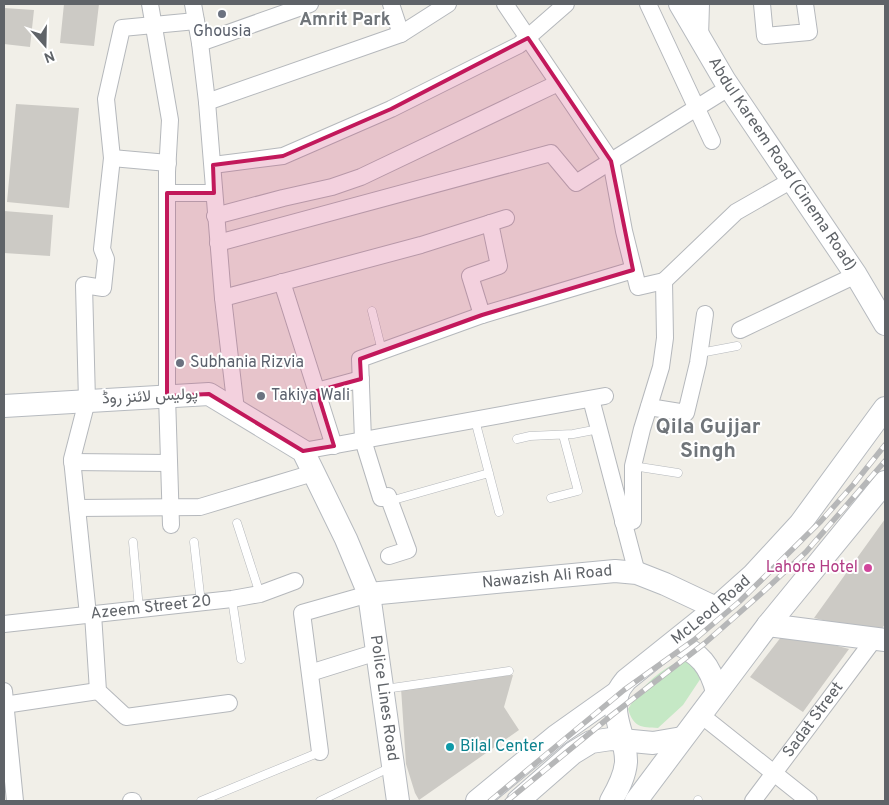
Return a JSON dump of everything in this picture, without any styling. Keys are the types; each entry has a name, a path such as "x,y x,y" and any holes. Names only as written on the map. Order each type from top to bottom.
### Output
{"street":[{"path":"150,4 170,120 167,193 167,396 171,525"},
{"path":"193,4 208,102 215,216 236,410"},
{"path":"200,43 310,4"},
{"path":"391,4 401,34"},
{"path":"208,102 401,34 448,4"},
{"path":"505,4 611,161 624,231 638,287 664,281 736,212 792,180"},
{"path":"213,165 283,156 391,109 519,45 566,4"},
{"path":"648,4 712,141"},
{"name":"Abdul Kareem Road (Cinema Road)","path":"680,4 730,87 856,275 885,324"},
{"path":"700,37 701,4"},
{"path":"762,4 765,36 809,32 806,4"},
{"path":"196,21 122,28 106,99 112,158 102,249 106,258 103,288 84,285 87,401 72,462 98,692 126,717 229,702"},
{"path":"215,216 283,198 332,188 361,177 552,86"},
{"path":"218,243 551,153 576,183 730,87"},
{"path":"112,158 168,163"},
{"path":"167,193 214,192"},
{"path":"223,298 421,245 498,220 499,266 470,276 482,315"},
{"path":"389,556 408,550 388,496 381,498 363,440 360,359 482,315 633,270"},
{"path":"739,338 856,275"},
{"path":"623,522 633,521 633,466 661,367 665,338 664,281"},
{"path":"282,282 334,446"},
{"path":"649,407 686,413 700,353 705,314"},
{"path":"316,391 361,379"},
{"name":"پولیس لائنز روڈ","path":"4,406 209,394 303,451"},
{"path":"320,752 302,613 369,594 346,539 303,451 598,397 599,429 637,573"},
{"name":"McLeod Road","path":"477,801 556,736 618,692 631,676 675,642 753,575 800,524 885,408"},
{"path":"72,462 169,462"},
{"path":"77,508 200,507 313,473"},
{"path":"636,801 768,625 885,482"},
{"name":"Nawazish Ali Road","path":"369,594 616,571 637,573 716,608"},
{"name":"Azeem Street 20","path":"4,624 232,599 260,594 295,581"},
{"name":"Police Lines Road","path":"369,594 398,801"},
{"path":"768,625 880,639"},
{"name":"Sadat Street","path":"753,801 772,774 880,639"},
{"path":"675,642 690,649 704,661 712,676 717,692"},
{"path":"310,673 377,652"},
{"path":"11,798 4,700 98,692"},
{"path":"611,801 621,781 626,764 617,715 618,692"},
{"path":"701,715 772,774 809,801"},
{"path":"518,801 573,753 599,740 610,739 653,743 682,738"}],"lane":[{"path":"372,311 382,351"},
{"path":"700,353 739,338"},
{"path":"475,420 499,512"},
{"path":"518,439 530,436 563,435 599,429"},
{"path":"551,498 578,490 563,435"},
{"path":"633,466 678,473"},
{"path":"390,501 489,473"},
{"path":"237,523 260,594"},
{"path":"133,542 138,609"},
{"path":"194,542 201,603"},
{"path":"232,599 241,659"},
{"path":"382,689 509,670"},
{"path":"201,801 320,752"},
{"path":"320,801 393,766"}],"highlighted area":[{"path":"528,38 611,161 633,270 482,315 360,359 361,379 317,391 334,446 303,451 209,394 167,396 167,193 214,193 213,165 283,156 391,109"}],"green space":[{"path":"687,658 705,672 683,705 658,728 643,727 636,723 628,709 639,692 661,672"}],"building":[{"path":"64,4 99,4 94,46 60,43"},
{"path":"4,8 34,10 30,47 4,44"},
{"path":"16,104 79,108 69,208 7,202"},
{"path":"4,211 53,215 50,256 4,253"},
{"name":"Lahore Hotel","path":"885,519 885,624 879,633 814,618"},
{"path":"785,632 849,649 803,712 750,677"},
{"name":"Bilal Center","path":"513,675 504,707 519,730 419,800 406,764 401,688"}],"railway":[{"path":"490,801 624,690 694,640 739,602 821,521 885,445"},
{"path":"507,801 612,715 705,643 764,591 806,552 885,461"}],"place":[{"name":"Ghousia","path":"222,14"},
{"name":"Subhania Rizvia","path":"180,363"},
{"name":"Takiya Wali","path":"261,396"},
{"name":"Lahore Hotel","path":"868,568"},
{"name":"Bilal Center","path":"450,747"}],"district":[{"name":"Amrit Park","path":"345,20"},
{"name":"Qila Gujjar Singh","path":"708,439"}]}
